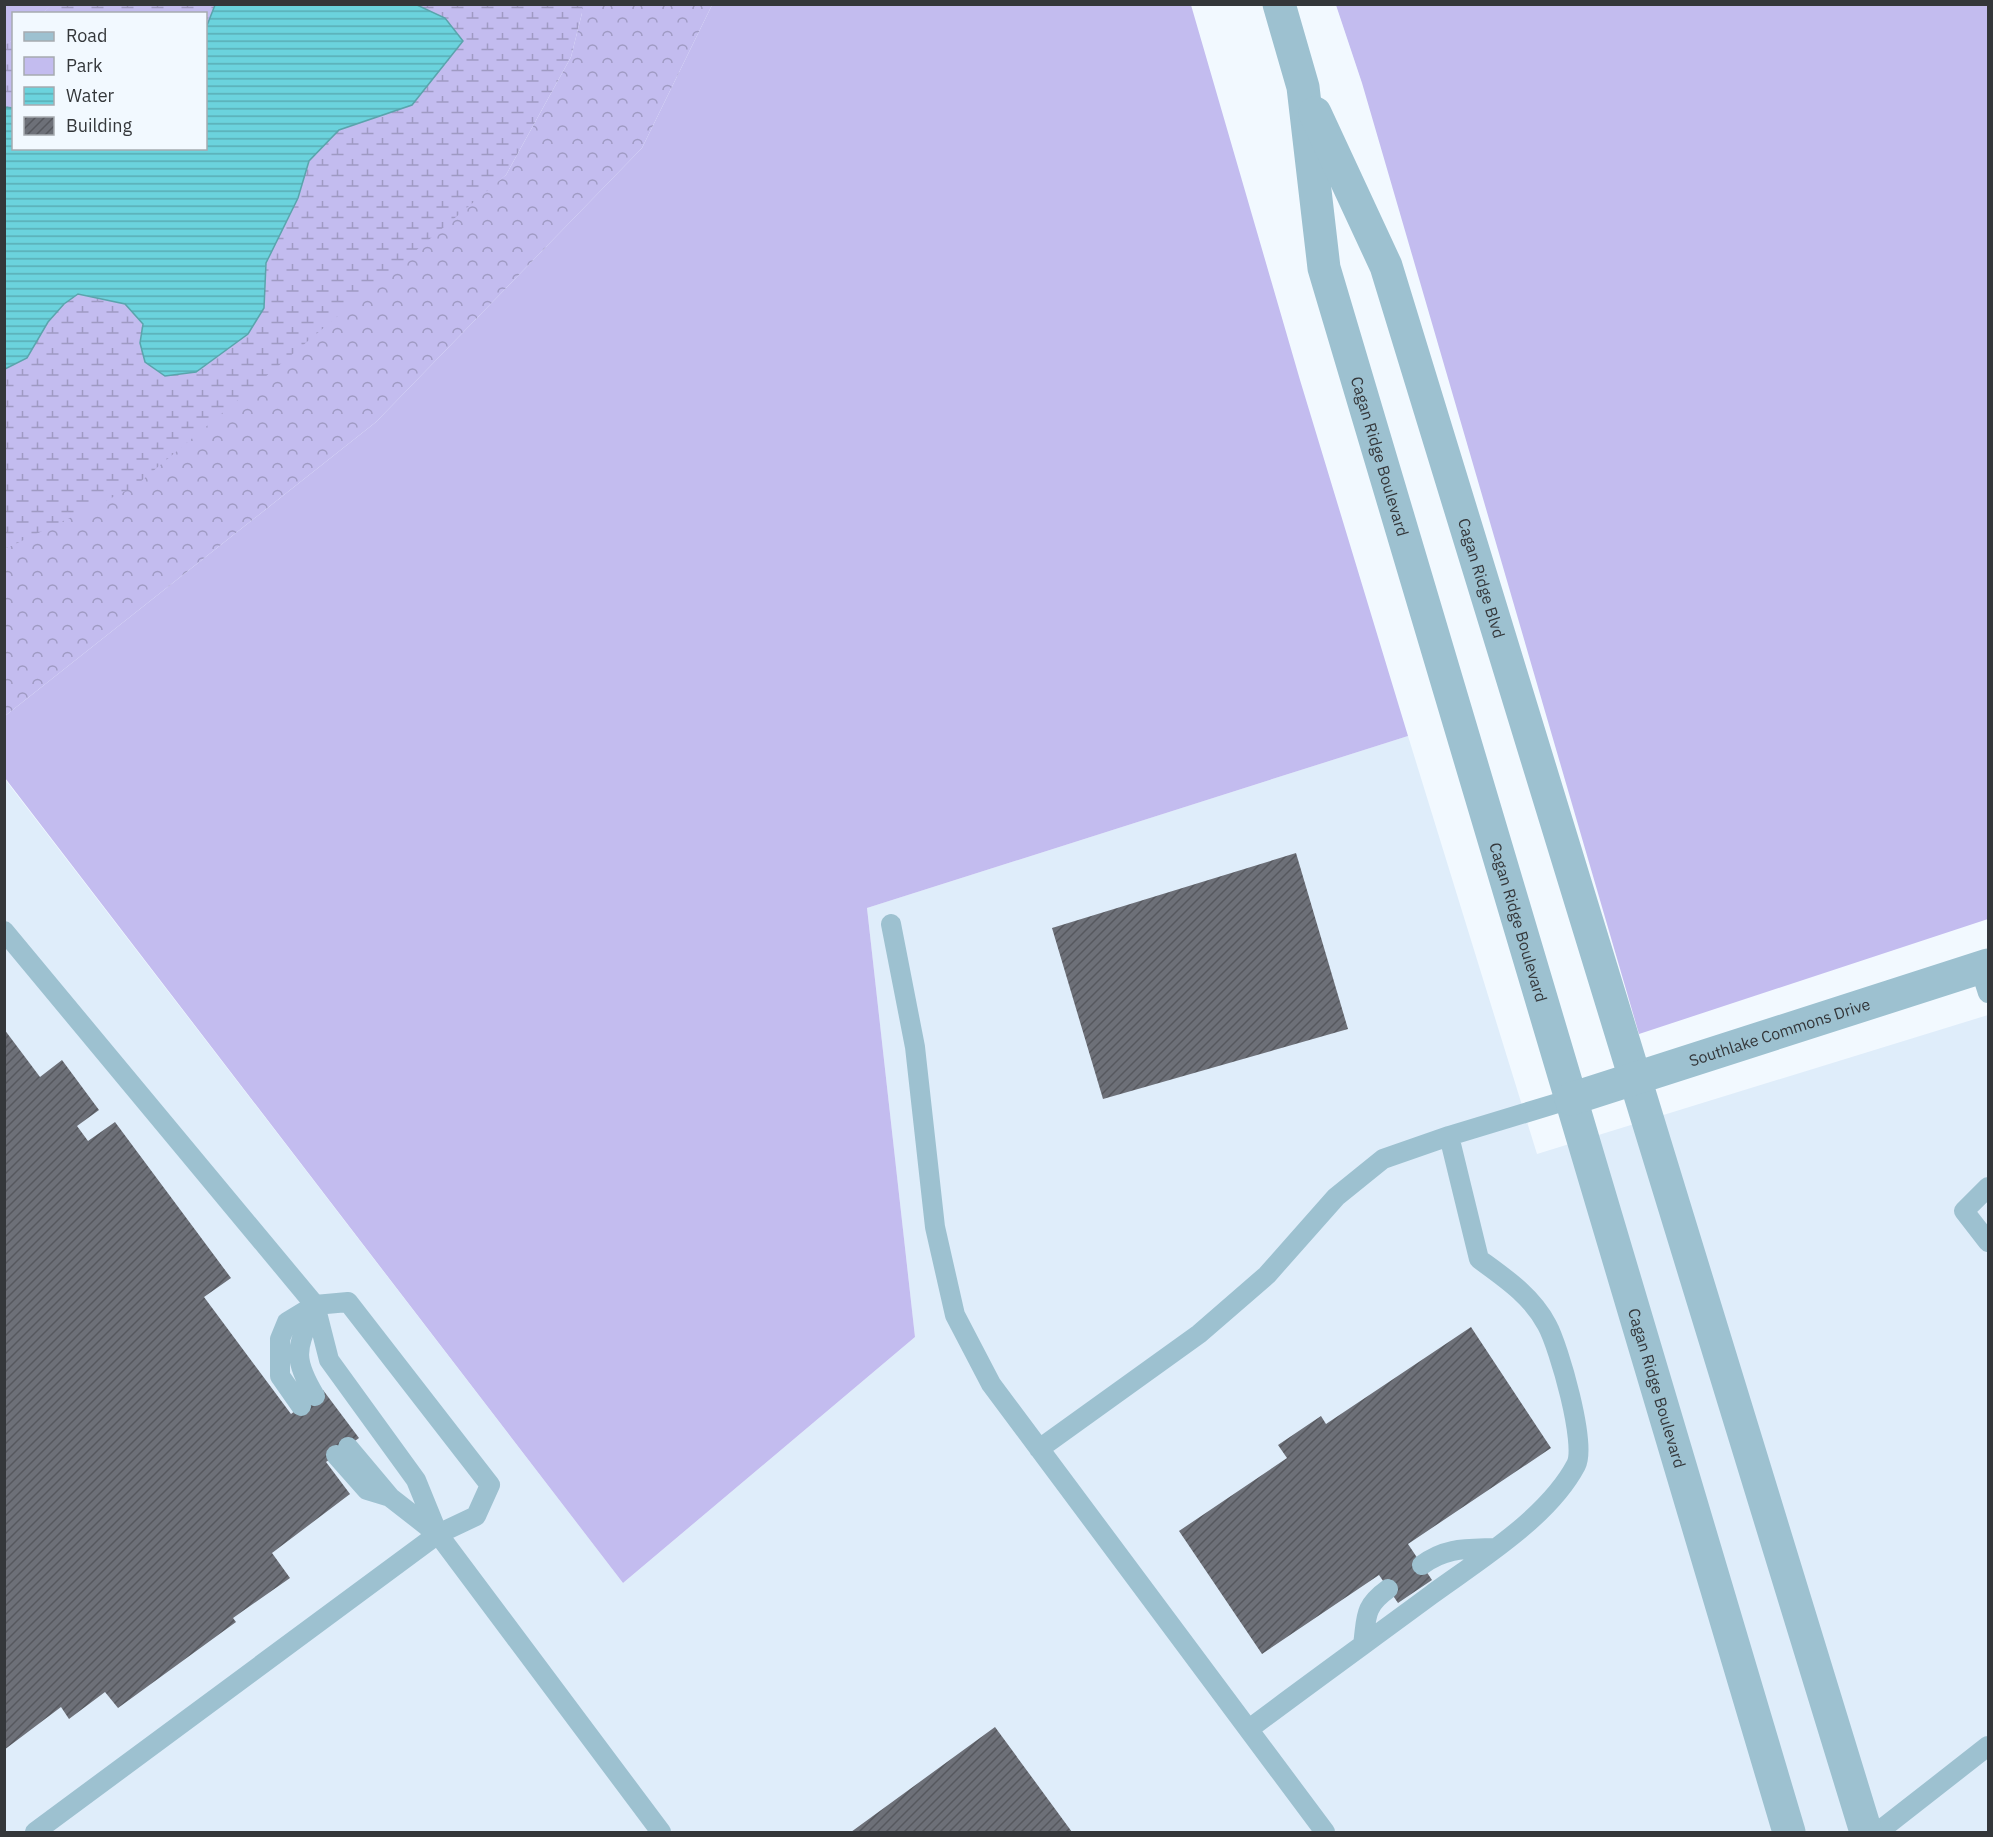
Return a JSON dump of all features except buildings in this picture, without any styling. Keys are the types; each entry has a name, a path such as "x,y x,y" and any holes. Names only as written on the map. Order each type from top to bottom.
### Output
{"street":[{"name":"Cagan Ridge Boulevard","path":"1279,4 1303,87 1324,268 1789,1833"},
{"name":"Cagan Ridge Blvd","path":"1303,87 1386,266 1634,1078"},
{"name":"Southlake Commons Drive","path":"1571,1099 1634,1078 1986,975"},
{"path":"1634,1078 1866,1833"}],"lane":[{"path":"891,924 915,1047 935,1227 955,1315 991,1384 1325,1833"},
{"path":"4,931 315,1305 329,1360 416,1480 438,1534 661,1833"},
{"path":"1040,1449 1199,1334 1267,1275 1336,1197 1383,1159 1449,1136 1571,1099"},
{"path":"1249,1730 1513,1534 1558,1493 1577,1463 1578,1437 1568,1387 1547,1325 1518,1287 1479,1259 1449,1136"},
{"path":"1989,1187 1964,1210 1989,1242"},
{"path":"35,1833 438,1534 477,1516 490,1485 348,1302 315,1305 287,1322 280,1339 280,1376 308,1401"},
{"path":"342,1451 367,1490 390,1497 438,1534"},
{"path":"1422,1565 1433,1557 1451,1550 1495,1548"},
{"path":"1363,1645 1368,1608 1375,1598 1388,1589"},
{"path":"1878,1833 1989,1746"}],"shaded area":[{"path":"1408,736 1537,1154 1988,1015 1988,1832 5,1832 4,778 623,1583 915,1337 867,908"}],"green space":[{"path":"52,4 215,4 207,25 207,12 44,12"},
{"path":"5,5 52,5 44,12 12,12 12,41 5,45"},
{"path":"417,5 582,5 571,57 506,175 134,487 5,549 5,369 27,358 48,322 64,304 78,294 125,304 143,324 140,343 196,372 248,334 264,308 266,263 298,198 309,161 339,130 412,105 420,6"},
{"path":"582,5 712,5 642,148 376,422 5,716 5,549 19,541 506,175 571,57"},
{"path":"712,5 1191,5 1300,380 1408,736 867,908 915,1337 623,1583 5,778 5,716 376,422 642,148"},
{"path":"1336,5 1988,5 1988,919 1639,1034 1362,83"},
{"path":"12,41 12,108 5,107 4,45"}],"water":[{"path":"215,5 417,5 445,18 463,41 412,105 339,130 309,161 298,198 266,263 264,308 248,334 196,372 165,376 145,362 140,343 143,324 125,304 78,294 64,304 48,322 27,358 5,369 5,107 12,108 12,150 207,150 207,25"}]}
